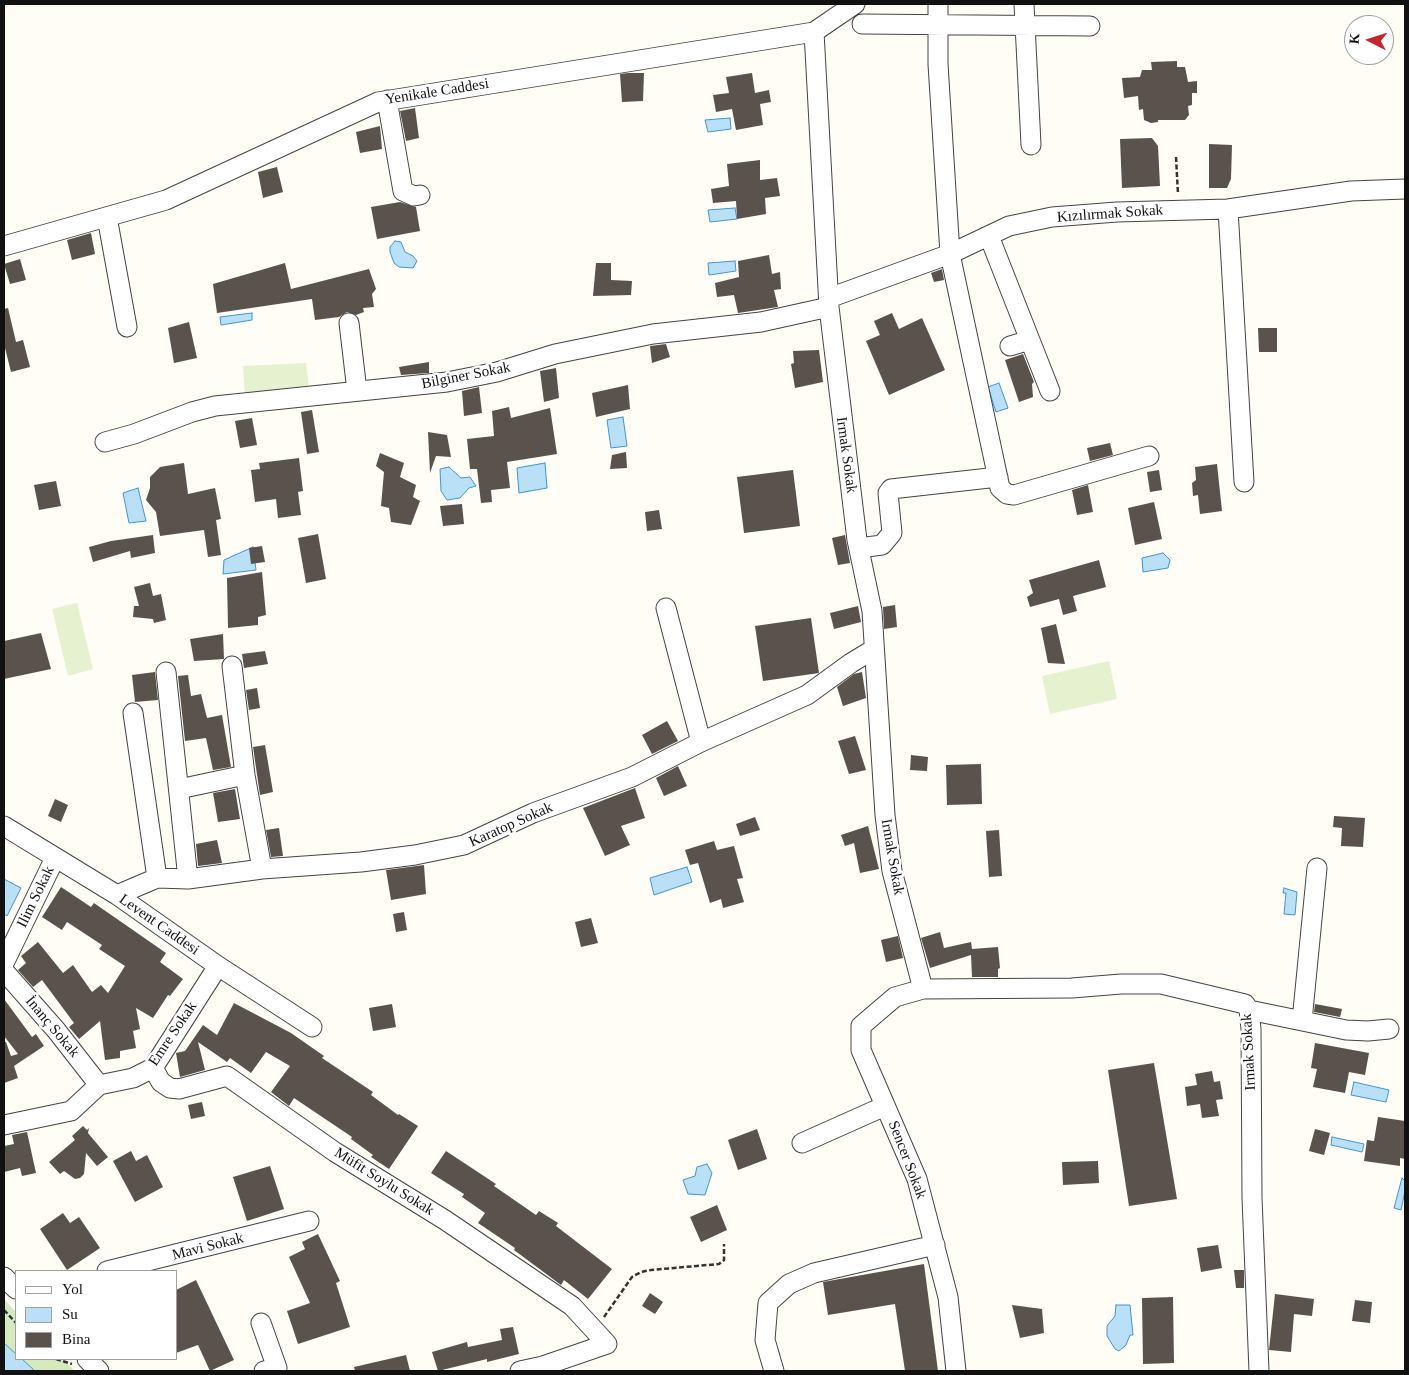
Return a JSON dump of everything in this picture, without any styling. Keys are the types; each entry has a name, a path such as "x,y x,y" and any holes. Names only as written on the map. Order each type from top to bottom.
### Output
{"street":[{"name":"Yenikale Caddesi","path":"4,246 166,200 378,102 814,32 856,4"},
{"path":"938,4 938,64 950,254 1000,488 1007,494 1014,495 1149,456"},
{"path":"1024,4 1023,25 1031,146"},
{"path":"862,24 1090,26"},
{"name":"Irmak Sokak","path":"814,32 829,303 840,411 859,548 872,611 884,815 892,871 923,989 1072,988 1121,984 1162,984 1246,1004 1249,1010 1258,1371"},
{"path":"387,100 403,191 414,196 420,195"},
{"name":"Kızılırmak Sokak","path":"829,303 950,254 1009,226 1052,217 1117,212 1228,209 1351,191 1405,189"},
{"path":"1228,209 1244,482"},
{"path":"107,217 127,326"},
{"path":"989,236 1050,391"},
{"name":"Bilginer Sokak","path":"105,442 215,406 448,382 498,372 555,354 654,334 761,322 829,303"},
{"path":"349,323 357,391"},
{"path":"1010,346 1030,340"},
{"path":"859,548 882,545 892,533 888,493 891,489 998,477"},
{"path":"666,608 701,742"},
{"name":"Karatop Sokak","path":"117,895 157,878 188,879 262,869 370,861 415,855 464,845 533,813 632,777 701,742 806,695 874,649"},
{"path":"232,666 245,775 262,869"},
{"path":"166,672 180,789 188,879"},
{"path":"133,713 157,878"},
{"path":"180,789 245,775"},
{"name":"Levent Caddesi","path":"4,826 117,895 218,966 312,1027"},
{"name":"Ilim Sokak","path":"5,972 55,858"},
{"path":"1302,1020 1317,868"},
{"name":"Emre Sokak","path":"99,1085 133,1078 153,1068 218,966"},
{"name":"İnanç Sokak","path":"5,972 99,1085"},
{"name":"Sencer Sokak","path":"923,989 896,996 861,1026 861,1050 917,1179 948,1298 956,1371"},
{"path":"1249,1010 1346,1030 1368,1031 1389,1029"},
{"name":"Müfit Soylu Sokak","path":"153,1068 161,1082 170,1088 179,1089 226,1076 335,1152 445,1220 572,1306 601,1337"},
{"path":"4,1125 71,1111 99,1085"},
{"path":"802,1143 885,1106"},
{"name":"Mavi Sokak","path":"111,1270 309,1221"},
{"path":"774,1371 765,1340 768,1303 789,1284 814,1274 935,1245"},
{"path":"4,1277 15,1288"},
{"path":"261,1323 277,1368 264,1371"},
{"path":"520,1371 543,1366 601,1337"},
{"path":"80,1362 99,1371"}],"path":[{"path":"1176,158 1179,210"},
{"path":"601,1337 632,1277 641,1272 651,1270 719,1264 724,1260 724,1244"},
{"path":"4,1310 15,1322"},
{"path":"64,1360 80,1362"}],"green space":[{"path":"306,363 310,395 245,399 243,366"},
{"path":"77,603 93,669 68,676 52,609"},
{"path":"1109,661 1117,699 1050,714 1042,676"},
{"path":"4,1299 15,1311 15,1353 4,1343"},
{"path":"23,1360 64,1360 75,1371 35,1371"}],"water":[{"path":"730,118 731,129 708,132 705,120"},
{"path":"735,208 737,219 710,222 708,210"},
{"path":"395,241 401,242 405,252 413,256 417,261 413,268 399,267 394,263 390,247"},
{"path":"735,261 736,271 709,275 708,263"},
{"path":"252,313 252,320 221,325 220,317"},
{"path":"999,383 1008,408 996,412 988,387"},
{"path":"623,417 627,446 611,448 607,420"},
{"path":"545,463 547,488 519,493 517,468"},
{"path":"449,467 461,478 470,477 476,486 469,488 460,498 447,500 441,491 440,469"},
{"path":"138,488 146,521 129,523 123,493"},
{"path":"253,547 256,570 223,574 224,560"},
{"path":"1163,553 1170,560 1168,568 1143,572 1142,558"},
{"path":"687,867 692,882 654,895 650,878"},
{"path":"4,879 21,888 7,916 4,914"},
{"path":"1284,888 1297,892 1295,915 1284,914 1286,893 1283,893"},
{"path":"1354,1082 1389,1090 1386,1102 1351,1095"},
{"path":"1332,1137 1364,1144 1362,1152 1331,1145"},
{"path":"707,1164 712,1173 705,1195 688,1194 683,1180 695,1176 697,1167"},
{"path":"1402,1178 1405,1181 1405,1191 1401,1210 1394,1208"},
{"path":"1116,1305 1130,1305 1133,1335 1130,1335 1126,1345 1119,1351 1115,1349 1107,1336 1107,1326 1115,1316"},
{"path":"4,1343 15,1353 15,1360 23,1360 35,1371 4,1371"}],"building":[{"path":"1177,61 1177,67 1185,67 1188,82 1197,81 1197,93 1192,93 1192,105 1188,106 1189,115 1185,120 1158,120 1158,122 1151,123 1144,120 1143,109 1139,110 1138,96 1124,98 1122,78 1140,77 1142,70 1152,70 1151,62"},
{"path":"644,73 643,101 622,102 620,74"},
{"path":"752,73 755,93 769,90 771,102 760,104 763,125 736,130 732,109 716,112 713,95 729,93 726,77"},
{"path":"415,108 419,138 406,141 400,111"},
{"path":"380,126 382,149 360,153 356,132"},
{"path":"1152,138 1158,146 1160,186 1122,188 1120,139"},
{"path":"1209,144 1232,145 1231,179 1227,188 1209,188"},
{"path":"760,160 760,180 777,178 780,196 765,198 766,214 737,219 736,201 713,203 711,189 729,186 727,164"},
{"path":"277,167 283,192 263,198 258,172"},
{"path":"400,202 416,207 420,231 377,239 371,207"},
{"path":"91,233 95,254 72,260 67,240"},
{"path":"769,255 772,274 780,272 781,289 774,290 778,307 738,313 734,295 717,297 715,283 739,277 738,261"},
{"path":"20,259 26,280 10,284 4,264"},
{"path":"285,263 291,289 369,269 376,289 372,294 374,307 363,308 364,312 356,315 347,312 339,317 315,320 312,299 217,313 213,284"},
{"path":"596,263 611,263 611,280 632,281 631,295 593,296"},
{"path":"942,269 944,280 934,282 931,273"},
{"path":"8,308 16,342 23,340 30,367 11,372 4,344 4,309"},
{"path":"892,313 899,329 922,318 945,370 889,395 866,341 880,335 874,321"},
{"path":"189,322 197,358 174,363 168,328"},
{"path":"1258,328 1277,328 1277,352 1259,352"},
{"path":"666,344 670,357 652,363 650,346"},
{"path":"819,350 823,382 795,388 791,364 794,363 793,351"},
{"path":"1023,354 1034,382 1032,384 1033,397 1019,402 1005,360"},
{"path":"429,362 429,373 401,375 399,367"},
{"path":"556,368 559,398 544,402 540,371"},
{"path":"628,385 630,409 596,417 592,393"},
{"path":"479,387 482,413 464,416 462,391"},
{"path":"509,407 511,418 550,408 557,454 507,462 510,488 491,490 492,502 481,503 477,469 470,469 467,439 494,436 492,411"},
{"path":"312,410 319,452 307,454 301,412"},
{"path":"252,418 257,445 240,448 235,421"},
{"path":"428,432 447,435 451,457 436,456 430,473"},
{"path":"1110,443 1113,455 1090,461 1087,448"},
{"path":"626,452 627,468 610,469 612,455"},
{"path":"380,453 404,463 400,477 416,485 413,497 420,501 411,525 391,522 389,508 381,506 384,472 376,466"},
{"path":"299,458 303,491 298,492 301,515 278,518 276,499 255,502 251,470 260,469 259,463"},
{"path":"184,463 188,494 215,488 221,519 216,520 221,555 208,557 204,530 160,536 156,512 146,500 150,488 150,477 160,467"},
{"path":"1217,464 1222,511 1200,514 1198,495 1193,496 1192,483 1196,480 1195,467"},
{"path":"793,470 800,526 744,533 737,477"},
{"path":"1159,470 1162,490 1150,492 1147,472"},
{"path":"56,481 61,506 39,510 34,485"},
{"path":"1088,485 1093,512 1077,515 1072,490"},
{"path":"1154,502 1162,539 1135,545 1128,508"},
{"path":"462,504 464,524 443,526 440,506"},
{"path":"659,510 662,529 647,531 645,512"},
{"path":"318,534 326,579 306,583 298,538"},
{"path":"153,535 155,553 131,558 130,551 93,562 89,547 111,541"},
{"path":"845,535 850,563 838,565 832,538"},
{"path":"262,546 265,562 251,564 249,548"},
{"path":"1099,560 1106,587 1073,596 1077,611 1063,615 1059,599 1030,607 1027,597 1033,593 1029,580"},
{"path":"262,572 266,615 258,617 258,625 228,628 227,578"},
{"path":"150,583 153,596 161,594 166,620 154,623 153,619 133,617 134,606 139,606 134,587"},
{"path":"895,605 897,627 884,629 883,607"},
{"path":"858,606 861,622 834,629 830,613"},
{"path":"811,618 819,673 763,681 755,626"},
{"path":"1056,624 1065,664 1048,663 1041,628"},
{"path":"41,633 51,669 4,679 4,641"},
{"path":"223,634 224,659 194,661 190,639"},
{"path":"265,651 268,664 244,668 242,654"},
{"path":"155,672 158,700 135,702 132,675"},
{"path":"862,672 866,698 843,706 837,687 854,674"},
{"path":"188,675 191,696 201,694 207,718 222,715 231,767 213,770 206,738 185,741 178,676"},
{"path":"257,688 260,708 249,710 246,690"},
{"path":"667,721 678,741 652,754 642,735"},
{"path":"855,736 866,770 849,774 838,741"},
{"path":"265,745 273,792 260,795 253,747"},
{"path":"911,755 928,757 927,771 910,770"},
{"path":"981,764 982,804 947,805 946,765"},
{"path":"678,766 687,786 664,796 656,778"},
{"path":"635,788 645,818 621,826 630,845 605,856 583,808"},
{"path":"235,789 240,819 218,822 213,793"},
{"path":"55,799 68,805 61,822 48,816"},
{"path":"1334,816 1365,818 1363,847 1341,846 1342,828 1333,827"},
{"path":"755,817 760,830 740,836 736,824"},
{"path":"868,826 879,869 860,873 854,843 845,846 841,835"},
{"path":"279,828 283,856 271,857 266,830"},
{"path":"999,830 1002,876 989,877 986,831"},
{"path":"217,840 222,863 198,866 196,844"},
{"path":"714,841 717,850 734,846 743,878 737,879 744,902 723,908 721,899 710,903 698,863 690,865 685,850"},
{"path":"424,865 426,894 391,900 386,870"},
{"path":"61,887 91,907 94,903 166,953 160,962 183,979 170,996 168,995 153,1018 136,1008 140,1029 133,1031 136,1048 120,1051 120,1058 105,1060 100,1021 79,1039 69,1027 74,1023 42,980 33,987 18,970 26,963 21,956 38,942 63,973 73,965 92,992 101,985 108,993 125,966 99,949 102,945 67,922 62,930 42,917"},
{"path":"404,912 407,930 396,932 393,914"},
{"path":"591,918 598,943 581,947 575,922"},
{"path":"940,932 944,948 971,942 972,949 998,947 1000,968 998,969 998,977 972,977 971,955 930,968 921,938"},
{"path":"898,936 903,958 886,962 881,940"},
{"path":"4,999 32,1037 36,1034 44,1046 14,1066 18,1078 4,1083 4,1042 6,1042 11,1056 18,1054 4,1036"},
{"path":"234,1003 291,1033 324,1056 322,1058 373,1092 371,1095 398,1115 418,1126 389,1169 371,1157 373,1155 351,1139 352,1137 294,1098 289,1106 271,1092 290,1066 266,1052 251,1073 230,1058 227,1062 198,1042 205,1070 180,1077 176,1053 185,1051 203,1025 217,1035"},
{"path":"392,1004 396,1027 373,1031 369,1008"},
{"path":"1315,1004 1342,1009 1340,1017 1314,1012"},
{"path":"1315,1043 1369,1053 1365,1075 1349,1072 1345,1093 1313,1087 1317,1069 1311,1068"},
{"path":"1154,1063 1177,1199 1129,1206 1108,1070"},
{"path":"1212,1071 1214,1082 1220,1081 1223,1099 1216,1100 1219,1116 1202,1118 1200,1104 1187,1106 1185,1087 1197,1085 1195,1074"},
{"path":"202,1102 205,1116 191,1119 188,1105"},
{"path":"1378,1117 1405,1121 1405,1159 1400,1158 1400,1166 1364,1161 1367,1140 1374,1141"},
{"path":"83,1126 87,1130 89,1128 88,1133 108,1157 97,1166 86,1153 84,1174 80,1178 75,1179 64,1171 60,1174 49,1162 75,1140 72,1136"},
{"path":"757,1129 767,1159 738,1170 728,1140"},
{"path":"1315,1129 1330,1133 1324,1155 1309,1151"},
{"path":"27,1132 36,1173 22,1176 20,1168 4,1172 4,1146 14,1144 12,1135"},
{"path":"131,1151 136,1161 147,1155 163,1187 135,1202 113,1161"},
{"path":"446,1151 496,1184 494,1186 536,1215 539,1211 558,1223 556,1226 612,1269 588,1299 564,1280 561,1285 514,1250 515,1248 478,1223 485,1213 462,1197 464,1194 431,1173"},
{"path":"1098,1161 1099,1183 1063,1185 1062,1162"},
{"path":"270,1166 284,1209 247,1221 233,1177"},
{"path":"717,1205 727,1230 701,1242 690,1217"},
{"path":"63,1213 70,1223 79,1217 100,1248 67,1270 40,1229"},
{"path":"318,1234 340,1281 336,1283 350,1327 298,1344 287,1311 310,1303 289,1257 305,1249 302,1242"},
{"path":"1218,1245 1222,1268 1201,1272 1197,1248"},
{"path":"924,1264 938,1371 905,1371 895,1304 828,1315 823,1282"},
{"path":"1234,1270 1244,1270 1244,1288 1236,1288"},
{"path":"196,1280 234,1360 210,1371 198,1345 178,1352 178,1289"},
{"path":"650,1293 663,1302 655,1314 642,1306"},
{"path":"1275,1294 1314,1299 1312,1316 1294,1314 1291,1352 1269,1350"},
{"path":"1173,1297 1174,1363 1143,1364 1142,1298"},
{"path":"1355,1300 1372,1302 1370,1323 1352,1321"},
{"path":"1012,1305 1042,1309 1044,1333 1020,1338"},
{"path":"513,1327 519,1354 487,1362 487,1359 438,1371 432,1352 467,1342 468,1347 502,1340 500,1329"},
{"path":"406,1355 410,1371 355,1371 354,1367"}]}
